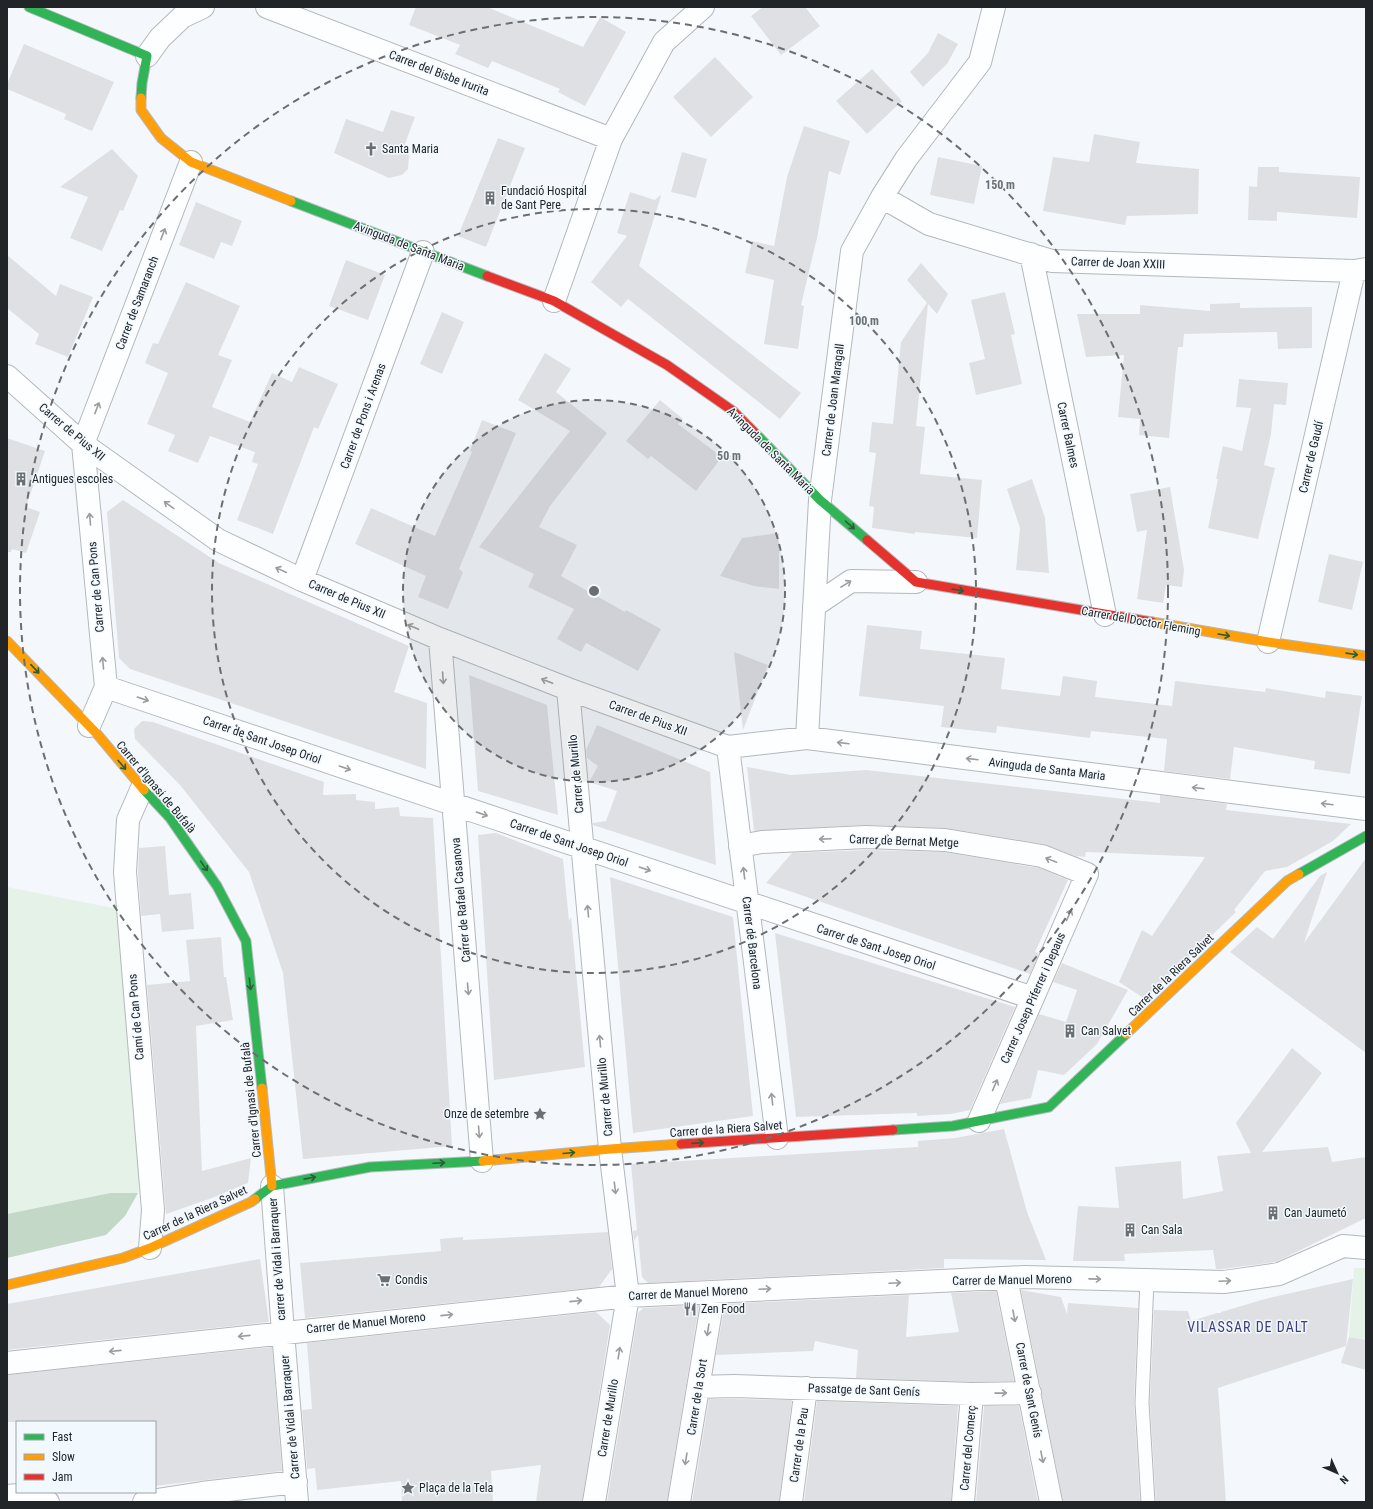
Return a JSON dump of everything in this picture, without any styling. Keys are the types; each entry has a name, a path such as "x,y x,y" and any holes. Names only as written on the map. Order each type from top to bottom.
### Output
{"street":[{"path":"29,7 147,56 160,38 182,17 203,7"},
{"name":"Carrer del Bisbe Irurita","path":"267,7 611,139"},
{"path":"554,301 611,139 664,42 703,7"},
{"name":"Carrer de Joan Maragall","path":"807,738 820,500 852,251 882,197 906,159 980,62 994,7"},
{"name":"Avinguda de Santa Maria","path":"147,56 142,83 141,110 161,138 191,162 554,301 667,366 733,411 820,500"},
{"name":"Carrer de Samaranch","path":"83,444 191,162"},
{"name":"Carrer de Joan XXIII","path":"882,197 929,224 1052,260 1360,270"},
{"name":"Carrer de Pons i Arenas","path":"302,580 423,252"},
{"name":"Carrer Balmes","path":"1031,254 1105,615"},
{"name":"Carrer de Gaudí","path":"1268,642 1360,270"},
{"name":"Carrer de Pius XII","path":"7,376 83,444 218,540 302,580 440,639 568,689 728,748"},
{"name":"Carrer de Can Pons","path":"83,444 106,687 89,726"},
{"path":"820,500 916,582"},
{"name":"Carrer del Doctor Fleming","path":"814,606 851,581 916,582 1268,642 1366,656"},
{"name":"Carrer de Rafael Casanova","path":"440,639 482,1161"},
{"name":"Carrer d'Ignasi de Bufalà","path":"7,641 89,726 170,818 217,886 246,941 272,1186"},
{"name":"Carrer de Sant Josep Oriol","path":"106,687 748,904 1033,998"},
{"name":"Carrer de Murillo","path":"568,689 610,1149 628,1296 594,1502"},
{"name":"Avinguda de Santa Maria","path":"728,748 807,738 1366,809"},
{"name":"Carrer de Barcelona","path":"728,748 777,1138"},
{"name":"Camí de Can Pons","path":"142,788 128,820 124,872 153,1210 150,1248"},
{"name":"Carrer de la Riera Salvet","path":"7,1284 123,1258 150,1248 251,1202 272,1186 370,1166 482,1161 610,1149 953,1126 1049,1107 1287,881 1366,836"},
{"name":"Carrer de Bernat Metge","path":"740,846 762,842 866,837 945,840 1042,856 1087,874"},
{"name":"Carrer Josep Piferrer i Depaus","path":"979,1121 1087,874"},
{"name":"carrer de Vidal i Barraquer","path":"272,1186 282,1332"},
{"name":"Carrer de Manuel Moreno","path":"7,1363 282,1332 628,1296 1006,1278 1224,1282 1279,1274 1343,1246 1366,1248"},
{"name":"Carrer de Sant Genís","path":"1006,1278 1051,1502"},
{"name":"Carrer de la Sort","path":"679,1502 714,1292"},
{"name":"Carrer de Vidal i Barraquer","path":"282,1332 296,1492"},
{"name":"Passatge de Sant Genís","path":"698,1386 972,1394 1030,1393"},
{"name":"Carrer de la Pau","path":"791,1502 806,1388"},
{"name":"Carrer del Comerç","path":"963,1502 972,1394"},
{"path":"144,1502 202,1493 296,1492"},
{"path":"7,1496 30,1494 48,1502"}],"lane":[{"path":"1147,1280 1142,1403 1148,1502"}],"shaded area":[{"path":"7,887 118,909 142,1156 138,1193 109,1193 7,1214"},
{"path":"1354,1268 1366,1268 1366,1340 1349,1337"}],"green space":[{"path":"110,1193 138,1193 125,1216 106,1235 7,1258 7,1214"}],"building":[{"path":"416,7 487,7 583,47 600,17 626,32 585,106 558,92 560,89 492,61 488,68 455,54 460,45 409,25"},
{"path":"763,7 805,7 820,26 781,55 751,16"},
{"path":"938,33 958,44 947,64 923,87 910,72 928,53"},
{"path":"24,44 114,82 92,131 64,119 66,114 7,89 7,84"},
{"path":"715,57 753,97 711,137 673,97"},
{"path":"872,69 902,101 867,134 836,101"},
{"name":"Santa Maria","path":"391,110 415,117 405,144 409,156 408,169 402,175 389,178 334,153 346,119 383,132"},
{"path":"804,126 850,141 840,175 829,171 817,238 801,305 804,306 798,349 764,344 774,280 745,273 752,241 774,246 787,177"},
{"path":"1094,134 1140,142 1136,163 1199,169 1198,214 1127,216 1125,225 1043,211 1053,157 1089,162"},
{"name":"Fundació Hospital de Sant Pere","path":"498,138 525,148 486,247 458,236"},
{"path":"112,149 138,176 123,211 120,210 102,251 70,238 88,197 60,187"},
{"path":"682,152 707,159 696,198 671,192"},
{"path":"938,157 982,166 974,204 930,195"},
{"path":"1258,167 1279,167 1279,172 1360,177 1357,218 1277,212 1277,221 1248,220 1249,186 1257,187"},
{"path":"630,192 655,200 660,195 661,196 639,266 801,393 780,419 628,299 621,307 591,282 627,236 617,233"},
{"path":"196,202 242,221 232,246 221,242 214,259 179,245"},
{"path":"7,255 56,296 60,284 93,297 68,357 35,344 39,334 7,308"},
{"path":"346,260 385,275 368,320 329,306"},
{"path":"921,263 948,294 937,314 928,304 916,426 925,427 920,474 982,480 977,538 915,532 915,534 872,528 874,507 869,506 876,453 869,452 872,422 893,424 901,342 927,303 907,280"},
{"path":"186,282 240,306 218,355 232,360 212,407 250,422 272,373 292,382 299,367 338,384 318,429 314,427 273,534 237,520 258,464 252,462 255,452 210,436 198,463 168,451 175,435 147,424 168,373 145,363 153,343 158,344"},
{"path":"1005,292 1015,334 1011,335 1022,384 976,395 969,363 985,359 971,300"},
{"path":"1240,303 1240,308 1312,307 1312,348 1278,349 1277,332 1184,334 1183,347 1178,347 1169,438 1139,435 1140,419 1118,417 1124,355 1086,357 1077,314 1140,314 1140,305 1210,311 1210,304"},
{"path":"442,312 464,322 442,374 420,364"},
{"path":"545,353 571,369 556,392 607,433 550,506 539,527 577,545 561,576 625,612 626,610 661,629 638,671 586,643 581,652 557,639 574,609 528,587 534,574 479,547 570,431 518,400"},
{"path":"1239,379 1288,383 1286,405 1274,404 1271,434 1264,465 1275,468 1258,539 1208,528 1223,446 1242,451 1251,408 1236,407"},
{"path":"660,400 683,419 678,424 722,457 696,491 651,456 648,459 626,441"},
{"path":"482,420 516,433 459,569 463,572 448,609 418,597 426,576 355,544 371,508 435,536 472,452 470,451"},
{"name":"Antigues escoles","path":"7,438 45,451 26,507 40,512 26,553 12,549 11,552 7,552"},
{"path":"1032,479 1045,518 1049,573 1016,570 1020,528 1007,489"},
{"path":"1170,487 1184,570 1182,587 1166,585 1163,603 1137,599 1147,530 1137,532 1130,494"},
{"path":"123,500 219,563 409,646 394,692 427,703 426,769 130,669 119,658 107,512"},
{"path":"779,533 779,589 754,586 720,576 742,538"},
{"path":"1329,554 1363,562 1352,610 1318,602"},
{"path":"867,625 922,631 920,649 1005,658 1001,689 1060,696 1063,676 1097,681 1095,697 1172,706 1175,681 1265,692 1266,688 1325,698 1326,691 1362,696 1350,774 1314,769 1315,761 1234,747 1230,779 1164,771 1167,739 1091,731 1090,738 997,726 996,733 941,727 944,706 859,696"},
{"path":"734,652 768,665 743,730"},
{"path":"469,675 547,705 558,815 478,791"},
{"path":"142,721 153,722 324,782 323,795 356,794 356,800 375,802 375,809 399,807 400,816 433,818 452,1146 303,1159 283,973 249,872 180,785 135,739 134,729"},
{"path":"597,725 710,772 716,865 593,825 593,823 606,821 617,791 589,782 598,766 587,758 586,750"},
{"path":"747,767 791,775 866,770 1160,803 1160,795 1227,804 1226,810 1351,824 1333,841 1287,867 1265,871 1234,910 1236,912 1206,941 1202,940 1195,951 1145,999 1119,982 1142,930 1152,936 1205,857 1086,852 1085,857 1078,857 1044,844 945,828 865,825 754,831"},
{"path":"496,833 563,859 569,921 571,917 585,1067 494,1080 478,835"},
{"path":"165,846 169,895 191,893 194,929 162,932 160,914 141,916 138,872 139,848"},
{"path":"866,850 944,852 1039,868 1068,880 1035,952 1039,953 1030,974 766,883 792,853"},
{"path":"1366,858 1366,1053 1230,952 1257,927 1273,939 1320,876 1327,872 1304,943"},
{"path":"610,877 733,917 753,1116 633,1133"},
{"path":"775,933 1015,1007 970,1110 951,1114 917,1116 917,1113 796,1117"},
{"path":"221,937 224,977 226,977 233,1020 196,1026 202,1171 251,1158 248,1183 212,1198 166,1214 147,985 190,981 186,940"},
{"name":"Can Salvet","path":"1062,963 1128,990 1097,1044 1064,1075 1038,1070 1031,1098 1000,1104 1039,1014 1066,1022 1077,990 1053,982"},
{"path":"1292,1048 1322,1073 1262,1152 1328,1147 1332,1162 1366,1157 1366,1218 1276,1262 1216,1269 1213,1250 1124,1254 1125,1261 1073,1261 1078,1206 1119,1208 1115,1167 1181,1161 1183,1199 1223,1191 1217,1156 1251,1153 1236,1123"},
{"path":"1004,1129 1027,1212 1046,1260 944,1259 944,1268 648,1283 642,1277 638,1235 634,1241 633,1231 637,1230 631,1164 918,1147 918,1141 955,1138"},
{"path":"608,1232 612,1269 599,1287 305,1318 300,1263 441,1251 440,1239 463,1237 463,1240"},
{"path":"260,1259 269,1322 7,1350 7,1304"},
{"path":"1353,1279 1346,1346 1218,1388 1226,1502 1156,1502 1150,1403 1154,1310 1188,1311 1191,1321 1265,1299"},
{"path":"1021,1290 1061,1297 1067,1314 1068,1303 1138,1308 1134,1403 1140,1502 1063,1502"},
{"path":"996,1291 1014,1381 972,1382 856,1378 858,1350 815,1341 813,1351 716,1355 725,1304 909,1295 906,1337 959,1332 951,1293"},
{"path":"699,1305 667,1502 607,1502 638,1313 643,1308"},
{"path":"596,1312 610,1325 582,1502 536,1502 541,1465 491,1471 493,1502 402,1502 401,1481 317,1490 315,1468 307,1469 302,1410 312,1409 307,1343"},
{"path":"1349,1337 1366,1340 1366,1370 1341,1363"},
{"path":"272,1347 282,1471 156,1486 156,1421 7,1422 7,1375"},
{"path":"709,1399 792,1400 779,1502 692,1502"},
{"path":"817,1401 958,1406 951,1502 804,1502"},
{"path":"984,1406 1019,1406 1038,1502 976,1502"}],"traffic: fast":[{"path":"29,7 147,56 141,98"},
{"path":"291,201 487,276"},
{"path":"753,431 820,500 867,540"},
{"path":"144,790 170,818 217,886 246,941 262,1088"},
{"path":"1299,874 1366,836"},
{"path":"893,1130 953,1126 1049,1107 1126,1034"},
{"path":"255,1199 272,1186 370,1167 483,1161"}],"traffic: slow":[{"path":"141,98 141,110 161,138 191,162 291,201"},
{"path":"1152,622 1268,642 1366,656"},
{"path":"7,641 98,735 144,790"},
{"path":"1126,1034 1287,881 1299,874"},
{"path":"262,1088 272,1186"},
{"path":"483,1161 681,1144"},
{"path":"7,1285 123,1258 150,1248 255,1199"}],"traffic: jam":[{"path":"487,276 554,301 667,365 733,411 753,431"},
{"path":"867,540 916,582 1152,622"},
{"path":"681,1144 893,1130"}],"place":[{"name":"Santa Maria","path":"371,149"},
{"name":"Fundació Hospital de Sant Pere","path":"490,198"},
{"name":"Antigues escoles","path":"21,479"},
{"name":"Can Salvet","path":"1070,1031"},
{"name":"Onze de setembre","path":"540,1114"},
{"name":"Can Jaumetó","path":"1273,1213"},
{"name":"Can Sala","path":"1130,1230"},
{"name":"Condis","path":"384,1280"},
{"name":"Zen Food","path":"690,1309"},
{"name":"Plaça de la Tela","path":"408,1488"}],"district":[{"name":"VILASSAR DE DALT","path":"1248,1327"}]}
